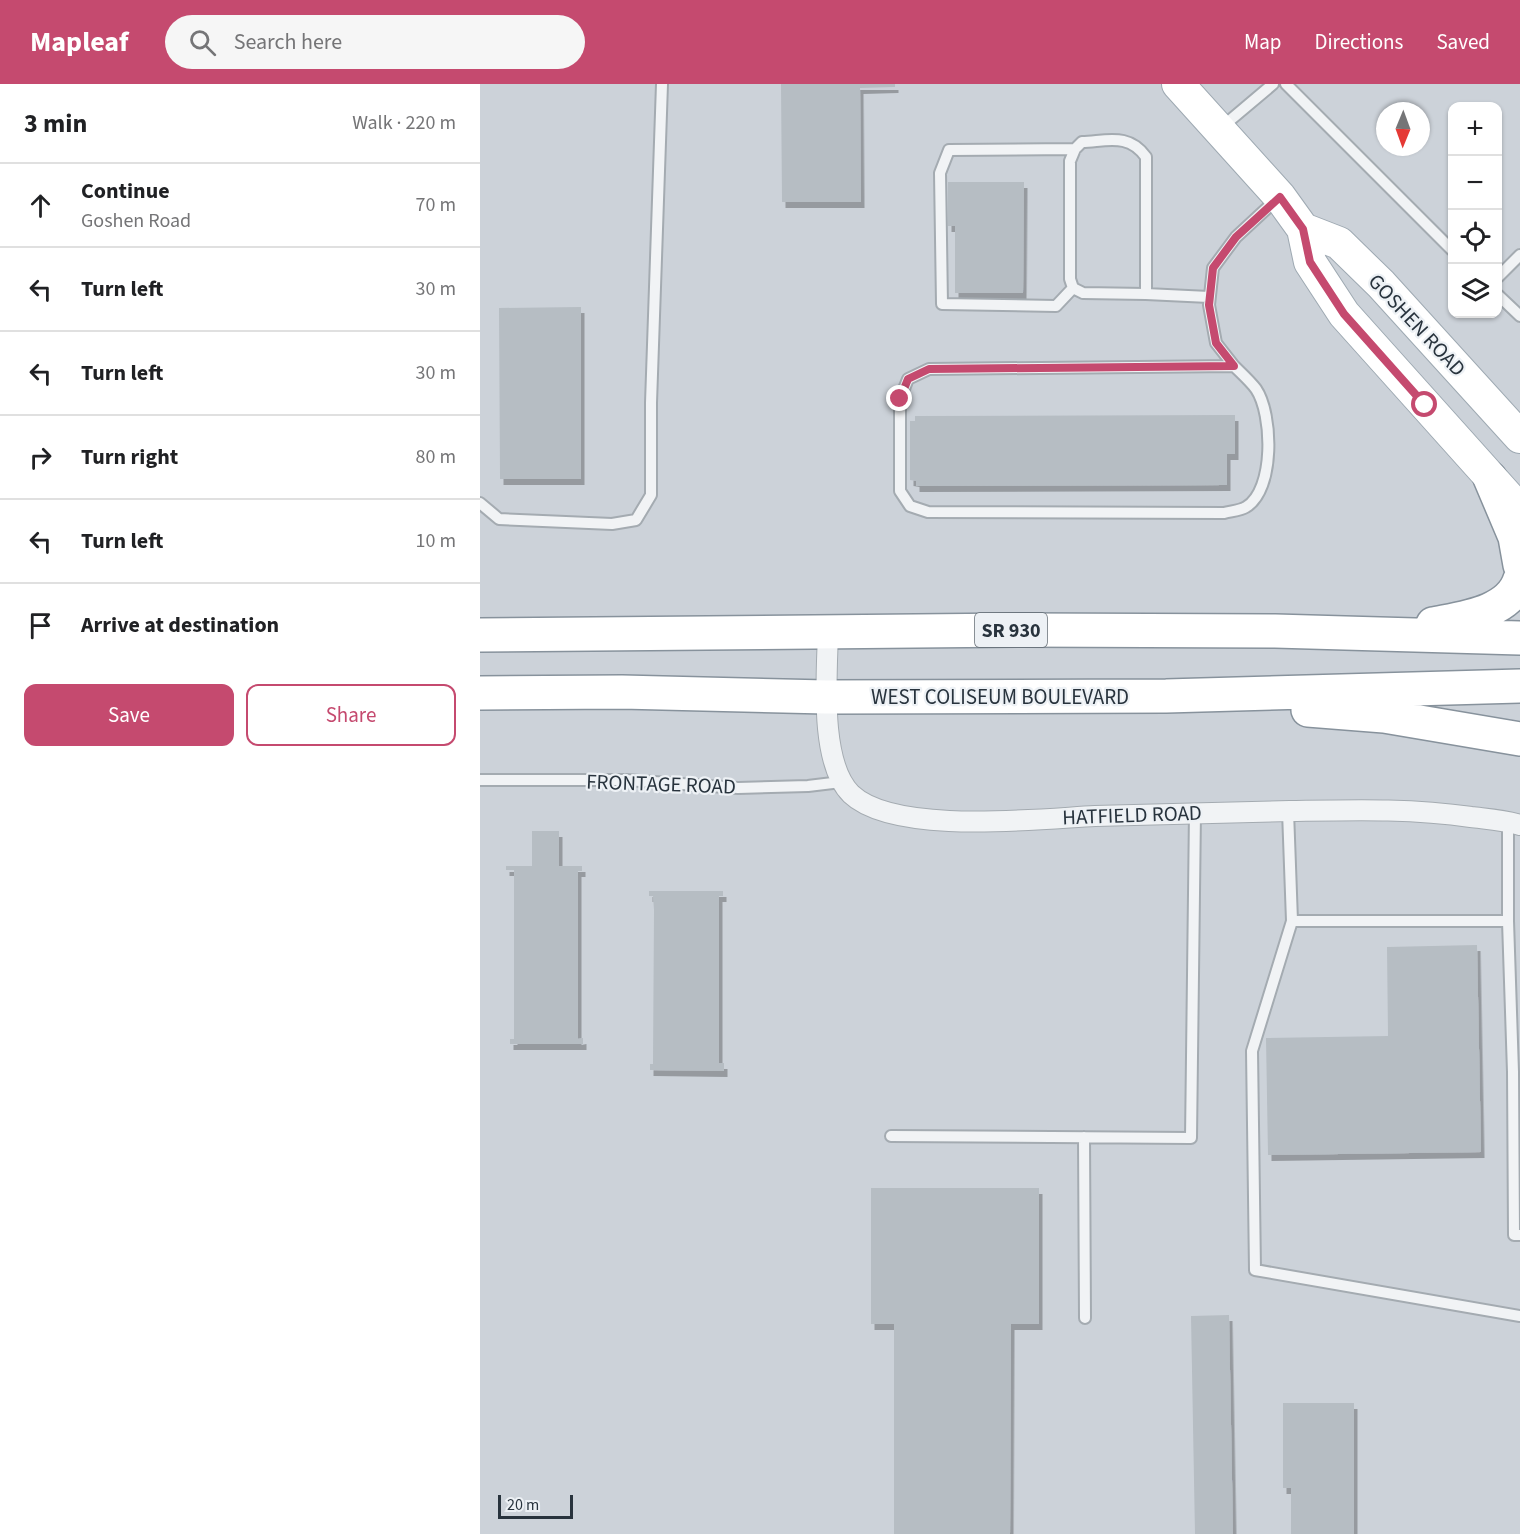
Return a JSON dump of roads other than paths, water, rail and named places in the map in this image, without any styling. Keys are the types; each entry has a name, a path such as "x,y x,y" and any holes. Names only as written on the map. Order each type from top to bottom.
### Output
{"highway":[{"path":"1490,478 1515,537 1520,565"},
{"path":"1384,635 1490,610 1506,600 1519,584 1520,579"},
{"name":"SR 930","path":"480,635 1023,630 1252,631 1520,638"},
{"name":"WEST COLISEUM BOULEVARD","path":"480,693 622,692 826,697 1166,696 1520,686"},
{"path":"1166,696 1254,706 1384,716 1520,739"}],"main road":[{"name":"GOSHEN ROAD","path":"1178,84 1280,197 1303,229 1310,262 1344,314 1520,509"},
{"name":"GOSHEN ROAD","path":"1303,229 1339,243 1381,284 1520,436"}],"street":[{"path":"828,632 826,697 831,748 841,782"},
{"name":"HATFIELD ROAD","path":"841,782 852,795 868,805 906,818 926,820 995,820 1372,808 1436,812 1514,824"}],"lane":[{"path":"480,503 499,519 612,524 636,520 651,495 651,403 662,84"},
{"path":"1220,130 1273,84"},
{"path":"1286,84 1448,246"},
{"path":"1146,294 1146,157 1138,146 1124,140 1082,142 1074,149 1070,161 1070,279 1073,288 1083,293 1209,297"},
{"path":"1073,288 1056,306 942,304 940,173 950,150 1074,149"},
{"path":"1234,366 929,369 908,379 900,399 900,491 910,506 928,512 1224,513 1246,507 1262,489 1267,463 1268,422 1257,390 1216,343 1209,297 1213,268 1236,237 1280,197"},
{"path":"1502,273 1520,255"},
{"path":"1502,300 1520,316"},
{"name":"FRONTAGE ROAD","path":"480,780 626,780 738,788 808,786 841,782"},
{"path":"1288,811 1292,921 1252,1051 1255,1270 1520,1316"},
{"path":"891,1136 1191,1138 1195,812"},
{"path":"1514,824 1508,921 1515,974 1514,1235 1520,1235"},
{"path":"1292,921 1508,921"},
{"path":"1084,1137 1085,1318"}]}
